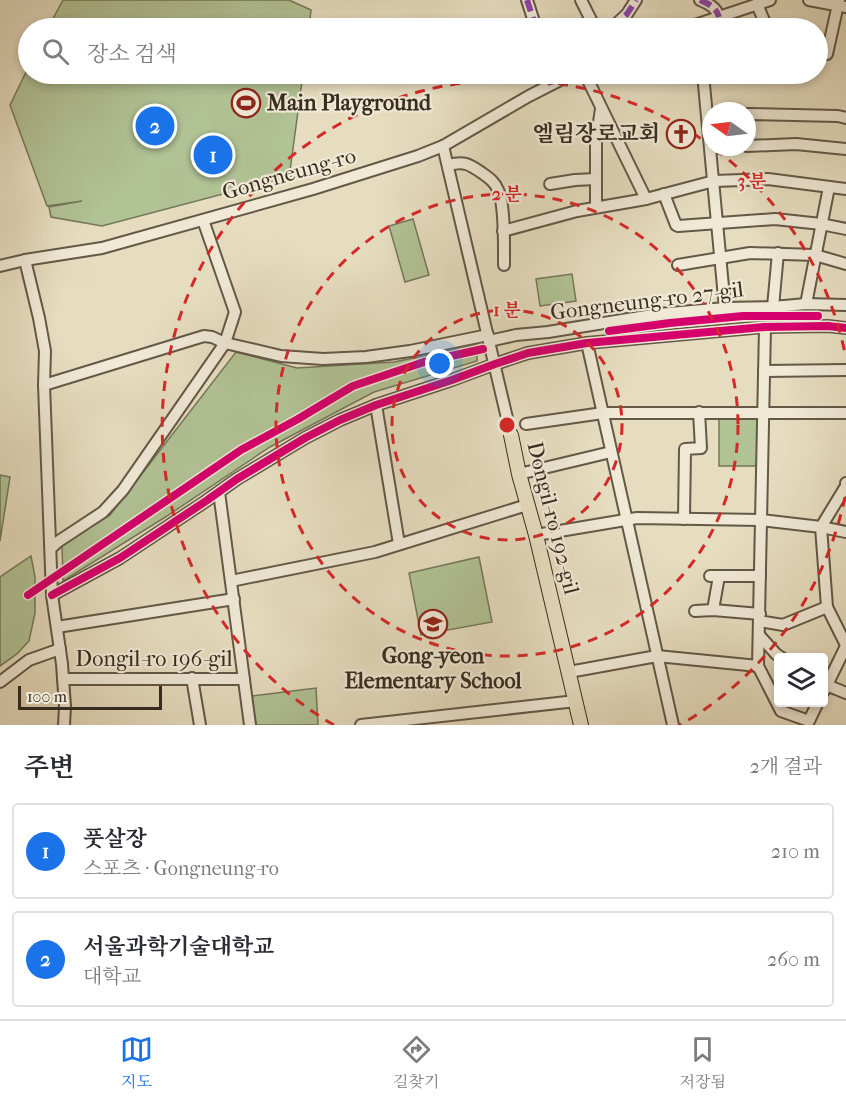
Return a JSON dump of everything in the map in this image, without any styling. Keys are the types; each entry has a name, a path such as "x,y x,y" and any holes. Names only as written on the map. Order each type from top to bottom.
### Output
{"main road":[{"name":"Dongil-ro 192-gil","path":"511,435 581,725"}],"street":[{"path":"526,0 532,18"},
{"path":"581,0 591,18"},
{"path":"623,18 636,0"},
{"path":"700,0 713,7 718,17 770,0"},
{"path":"809,0 830,5 841,4 828,50"},
{"path":"757,4 763,18"},
{"name":"Gongneung-ro","path":"0,267 25,260 102,248 313,189 418,156 443,146 542,84"},
{"path":"590,84 646,199"},
{"path":"705,84 707,102"},
{"path":"596,207 596,142 601,109"},
{"path":"756,114 843,114"},
{"path":"756,146 796,144 846,149"},
{"name":"Dongil-ro 192-gil","path":"443,146 511,435"},
{"path":"712,156 725,308"},
{"path":"448,165 460,162 470,164 497,187 501,198 504,265"},
{"path":"503,231 596,207 646,199 714,182 768,178 846,189"},
{"path":"550,184 596,179"},
{"path":"806,304 829,187"},
{"path":"664,194 676,226 680,227 775,219 846,229"},
{"path":"51,548 103,512 123,490 225,344 235,312 203,220"},
{"path":"678,265 721,256 750,253 815,255 846,264"},
{"name":"Gongneung-ro 27-gil","path":"773,307 778,253"},
{"path":"25,260 45,351 44,385 52,595 63,679 64,725"},
{"name":"Gongneung-ro 27-gil","path":"44,385 204,336 212,337 225,344 281,356 324,359 366,357 659,314 806,304 846,305"},
{"path":"765,327 758,666 781,711 810,723 816,707"},
{"path":"52,595 120,558 305,438 376,405 495,364 528,353 587,343 765,327 846,328"},
{"path":"587,343 673,725"},
{"path":"764,371 846,370"},
{"path":"376,405 399,544"},
{"path":"684,519 684,449 701,448 699,412"},
{"path":"526,424 603,413 846,413"},
{"path":"519,474 611,452"},
{"path":"828,679 846,645 842,626 827,607 821,526 846,483"},
{"name":"Dongil-ro 196-gil","path":"219,492 250,725"},
{"path":"231,581 375,552 527,504"},
{"path":"536,535 637,518 761,519 821,526 846,532"},
{"path":"713,610 714,576 760,576"},
{"name":"Dongil-ro 196-gil","path":"57,627 234,599"},
{"path":"695,612 713,610 759,618 783,625 827,607"},
{"path":"759,635 775,653"},
{"path":"0,682 29,660 60,649"},
{"path":"569,672 657,656 758,666"},
{"path":"192,678 200,725"},
{"name":"Dongil-ro 196-gil","path":"63,679 244,679"},
{"path":"828,688 846,693"},
{"path":"361,725 450,720 576,701"}],"green space":[{"path":"63,0 289,0 311,10 310,18 53,18"},
{"path":"20,84 302,84 290,171 294,171 295,175 102,226 51,217 49,207 82,201 47,206 10,105"},
{"path":"413,219 429,275 405,282 389,226"},
{"path":"572,274 576,301 540,306 536,279"},
{"path":"477,345 477,361 374,392 270,447 167,516 63,581 62,545 110,515 236,352 297,368 394,362"},
{"path":"719,416 760,416 761,466 719,466"},
{"path":"0,475 10,477 0,541"},
{"path":"31,556 35,577 35,613 29,641 17,654 0,666 0,577"},
{"path":"479,557 492,622 421,635 409,573"},
{"path":"316,688 318,725 256,725 251,696"}],"marked path":[{"path":"527,0 533,18"},
{"path":"623,18 636,0"},
{"path":"700,0 714,8 719,17"}],"cycle path":[{"path":"609,331 743,316 818,316"},
{"path":"52,595 120,558 237,479 305,438 376,405 495,364 528,353 587,343 765,327 846,328"},
{"path":"28,595 241,450 353,386 424,362 483,349"}],"place":[{"name":"Main Playground","path":"246,103"},
{"name":"서울과학기술대학교","path":"155,126"},
{"name":"엘림장로교회","path":"681,134"},
{"name":"풋살장","path":"213,155"},
{"name":"Gong-yeon Elementary School","path":"433,624"}]}
